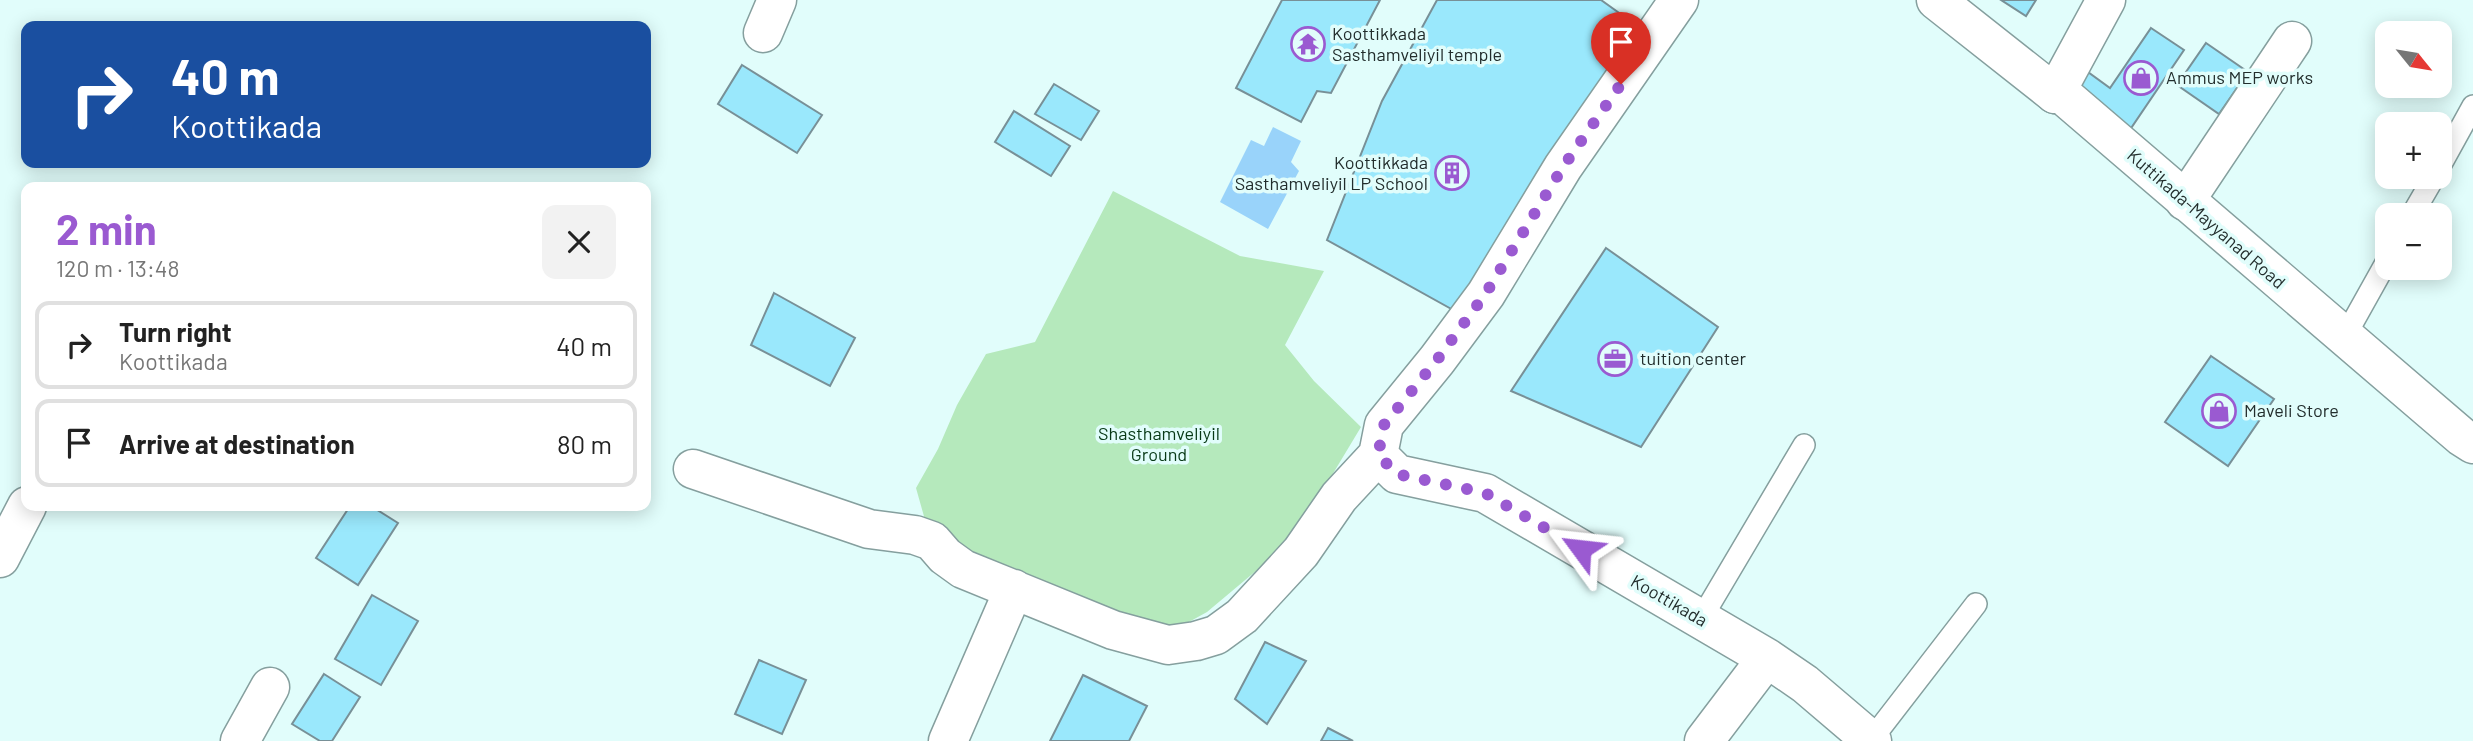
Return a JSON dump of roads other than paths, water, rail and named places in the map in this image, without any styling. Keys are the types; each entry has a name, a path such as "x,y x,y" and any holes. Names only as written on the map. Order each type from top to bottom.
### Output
{"street":[{"path":"693,469 869,529 915,535 932,541 945,556 963,569 1113,630 1168,645 1216,635 1242,616 1292,562 1339,497 1378,455 1384,425 1437,360 1486,293 1563,167 1679,0"},
{"name":"Kuttikada-Mayyanad Road","path":"1936,0 2055,94 2063,95 2344,338 2469,433"},
{"path":"2055,94 2106,0"},
{"path":"2185,201 2292,41"},
{"name":"Koottikada","path":"1378,455 1397,474 1485,493 1767,658 1805,684 1871,740"},
{"path":"0,558 24,511"},
{"path":"948,741 1014,589"},
{"path":"1704,741 1767,658"},
{"path":"240,741 270,687"}],"lane":[{"path":"2452,144 2473,106"},
{"path":"2344,338 2376,280"},
{"path":"1700,619 1804,445"},
{"path":"1871,740 1976,604"}],"water":[{"path":"1273,127 1301,141 1291,162 1299,171 1268,229 1220,202 1251,140 1264,146"}],"place":[{"name":"Koottikkada Sasthamveliyil temple","path":"1308,44"},
{"name":"Ammus MEP works","path":"2141,78"},
{"name":"Koottikkada Sasthamveliyil LP School","path":"1452,173"},
{"name":"tuition center","path":"1615,359"},
{"name":"Maveli Store","path":"2219,411"}],"park label":[{"name":"Shasthamveliyil Ground","path":"1159,444"}]}
